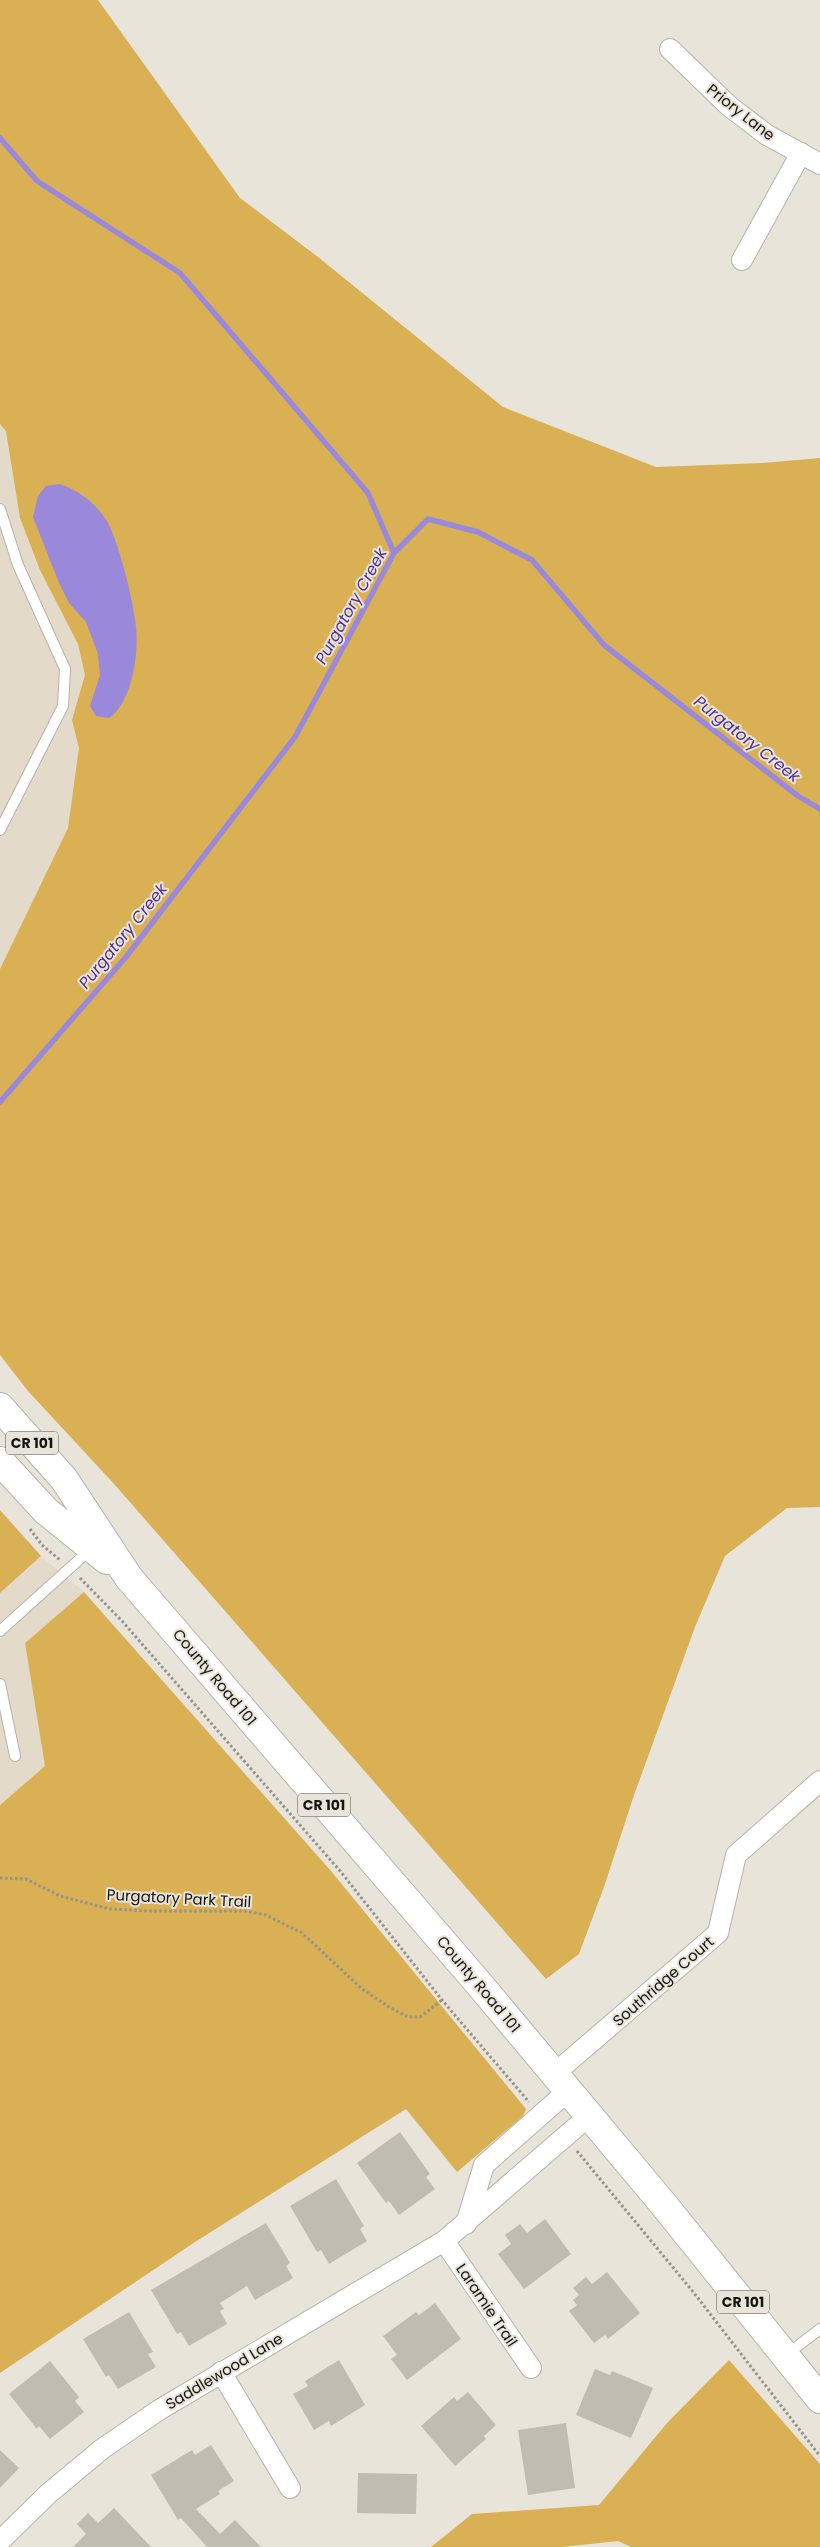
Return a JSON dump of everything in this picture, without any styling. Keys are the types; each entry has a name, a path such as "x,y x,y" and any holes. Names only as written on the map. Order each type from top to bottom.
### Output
{"main road":[{"name":"County Road 101","path":"0,1407 64,1478 98,1543 314,1793 392,1879 786,2355 820,2399"},
{"name":"County Road 101","path":"0,1461 46,1511 98,1543"}],"street":[{"name":"Priory Lane","path":"670,49 728,106 767,135 820,164"},
{"path":"742,260 801,153"},
{"name":"Southridge Court","path":"561,2082 718,1933 736,1855 820,1781"},
{"path":"466,2224 484,2165 541,2114 561,2082"},
{"name":"Saddlewood Lane","path":"0,2542 48,2494 102,2449 221,2372 444,2241 589,2116"},
{"name":"Laramie Trail","path":"444,2241 531,2368"},
{"path":"221,2372 290,2488"}],"lane":[{"path":"0,509 18,565 66,669 63,706 0,830"},
{"path":"0,1631 98,1543"},
{"path":"0,1684 15,1756"},
{"path":"786,2355 820,2328"}],"path":[{"path":"24,1522 42,1545 92,1588 122,1621 341,1872 442,2000 541,2114"},
{"name":"Purgatory Park Trail","path":"0,1878 26,1879 60,1896 110,1909 152,1911 236,1910 266,1914 302,1933 362,1989 408,2017 420,2017 442,2000"},
{"path":"565,2138 610,2188 820,2456"}],"shaded area":[{"path":"0,0 98,0 240,198 318,257 503,407 656,467 762,463 820,458 820,1507 787,1508 725,1556 695,1627 579,1954 546,1979 115,1485 28,1391 0,1355 0,969 68,828 79,748 72,720 85,675 78,644 40,570 20,518 6,431 0,424"},
{"path":"0,424 99,498 137,685 0,969"},
{"path":"60,484 85,497 105,518 120,555 132,603 137,638 135,664 123,701 117,711 109,718 96,716 90,706 100,675 98,654 86,622 69,603 59,583 33,517 38,496 46,486"},
{"path":"0,1510 41,1556 0,1593"},
{"path":"41,1556 84,1592 25,1643 45,1766 0,1805 0,1593"},
{"path":"84,1592 331,1871 526,2109 523,2116 457,2172 406,2109 195,2242 0,2373 0,1805 45,1766 25,1643"},
{"path":"729,2360 820,2464 820,2547 631,2547 618,2541 562,2547 431,2547 472,2514 599,2505 667,2423"}],"building":[{"path":"400,2132 430,2174 426,2177 435,2189 399,2215 389,2201 386,2203 357,2163"},
{"path":"336,2179 364,2226 360,2229 367,2241 329,2264 321,2250 317,2252 290,2206"},
{"path":"545,2219 571,2254 524,2289 498,2254 511,2244 505,2235 520,2224 527,2233"},
{"path":"266,2223 290,2263 286,2266 293,2278 255,2300 247,2286 220,2303 224,2309 220,2311 227,2324 189,2346 181,2332 177,2334 151,2290"},
{"path":"607,2272 640,2313 608,2339 605,2335 594,2343 569,2311 577,2305 573,2300 579,2295 573,2288 586,2277 592,2284"},
{"path":"435,2303 461,2339 407,2380 391,2359 397,2355 383,2336 416,2312 419,2315"},
{"path":"129,2312 153,2352 148,2354 156,2367 118,2389 109,2375 106,2377 83,2339"},
{"path":"339,2360 365,2405 331,2426 329,2421 314,2430 293,2394 308,2386 305,2381"},
{"path":"50,2361 79,2397 75,2401 84,2412 50,2439 39,2426 37,2429 9,2394"},
{"path":"595,2369 610,2375 612,2371 653,2388 631,2438 576,2415"},
{"path":"468,2392 496,2425 484,2436 486,2439 455,2466 421,2426 454,2397 457,2401"},
{"path":"566,2423 575,2488 528,2495 518,2430"},
{"path":"211,2445 234,2481 218,2491 220,2494 196,2509 220,2534 235,2520 261,2547 207,2547 181,2518 178,2520 151,2475 192,2450 195,2455"},
{"path":"0,2450 19,2468 0,2488"},
{"path":"358,2473 417,2474 416,2514 357,2513"},
{"path":"114,2508 151,2547 73,2547 86,2534 77,2524 88,2513 98,2523"}],"waterway":[{"path":"0,138 37,181 180,273 368,493 394,553"},
{"name":"Purgatory Creek","path":"0,1102 126,957 295,737 394,553 428,519 478,532 532,560 604,645 798,796 820,809"}]}
